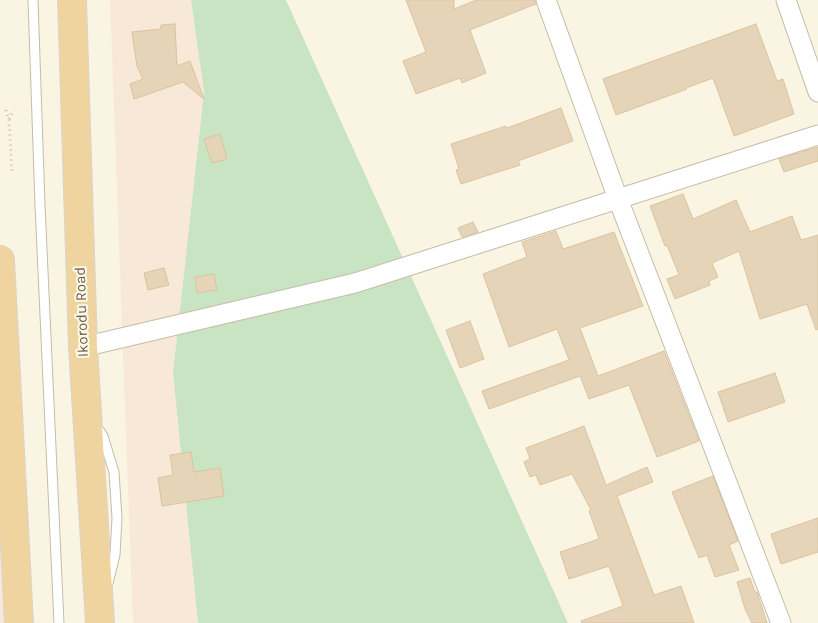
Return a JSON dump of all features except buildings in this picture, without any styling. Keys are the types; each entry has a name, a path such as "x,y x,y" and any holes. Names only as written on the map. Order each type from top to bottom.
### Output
{"highway":[{"name":"Ikorodu Road","path":"72,0 83,347 100,618"},
{"path":"0,260 19,623"}],"street":[{"path":"546,0 618,199 781,623"},
{"path":"786,0 818,92"},
{"path":"83,347 355,283 818,135"}],"lane":[{"path":"33,0 40,205 59,623"}],"path":[{"path":"6,110 9,120 12,172"},
{"path":"9,120 14,110"}],"shaded area":[{"path":"110,0 191,0 204,92 173,373 198,623 133,623"},
{"path":"0,499 9,623 0,623"}],"green space":[{"path":"191,0 286,0 568,623 198,623 173,373 204,92"}]}
